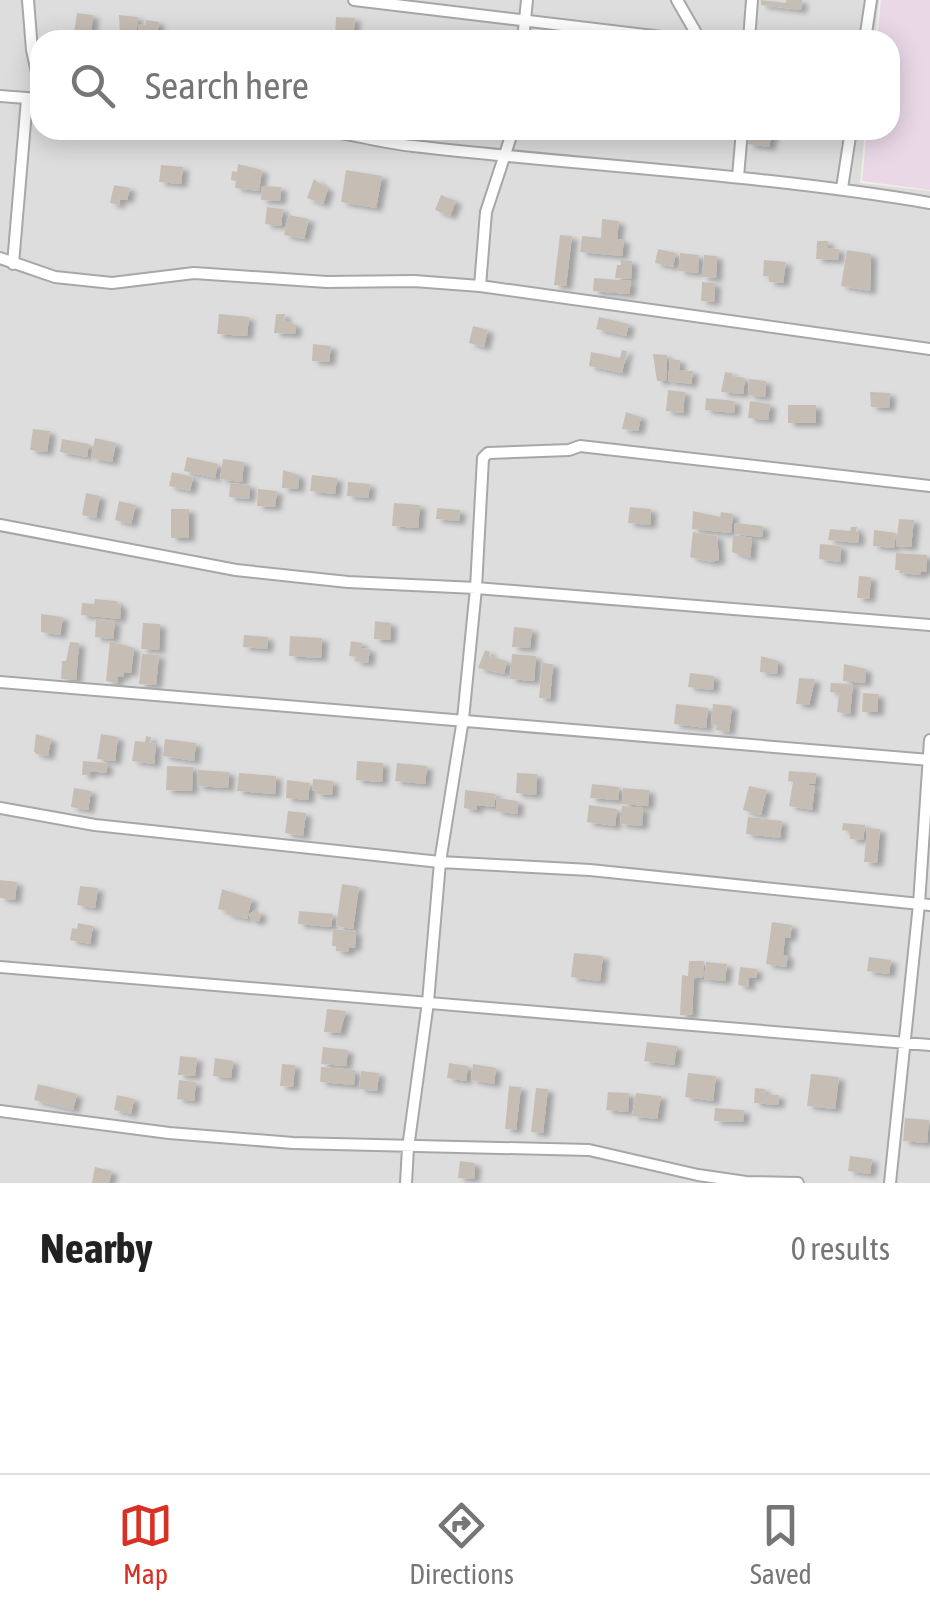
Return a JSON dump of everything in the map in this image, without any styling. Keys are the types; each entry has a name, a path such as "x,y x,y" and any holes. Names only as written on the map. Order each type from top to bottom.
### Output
{"street":[{"path":"28,0 30,30"},
{"path":"354,0 609,30"},
{"path":"523,30 527,0"},
{"path":"677,0 694,30"},
{"path":"750,30 752,0"},
{"path":"866,30 871,0"},
{"path":"0,96 27,99 14,264"},
{"path":"376,140 842,188 930,204"},
{"path":"480,286 486,212 509,140"},
{"path":"738,176 741,140"},
{"path":"842,188 849,140"},
{"path":"0,258 55,277 112,283 194,274 328,282 414,280 480,286 930,350"},
{"path":"406,1183 440,862 463,719 484,458 488,453 569,450 580,446 930,486"},
{"path":"0,525 236,570 930,626"},
{"path":"0,682 929,760"},
{"path":"890,1183 904,1042 925,905 930,740"},
{"path":"0,808 95,825 440,862 590,870 925,905"},
{"path":"0,967 930,1045"},
{"path":"0,1111 168,1133 408,1148 589,1150 698,1175 746,1182 798,1183"}],"shaded area":[{"path":"0,0 879,0 876,30 30,30 30,140 864,140 860,183 930,191 930,1183 0,1183"},
{"path":"881,0 930,0 930,190 862,181 866,140 900,140 900,30 878,30"}],"building":[{"path":"761,0 802,0 801,10 761,5"},
{"path":"77,13 93,15 92,30 75,30"},
{"path":"119,15 138,17 137,30 120,30"},
{"path":"336,17 355,18 354,30 335,30"},
{"path":"146,20 159,22 158,30 138,30 139,24 146,25"},
{"path":"749,140 771,140 769,147 748,144"},
{"path":"238,164 262,170 259,191 235,188 232,171 237,172"},
{"path":"161,165 183,167 181,184 159,182"},
{"path":"346,170 382,176 376,208 341,202"},
{"path":"314,179 328,189 323,204 307,198"},
{"path":"114,185 130,188 127,200 120,199 119,205 110,203"},
{"path":"262,186 281,187 280,201 261,200"},
{"path":"441,195 456,201 450,216 435,210"},
{"path":"267,207 283,209 281,226 265,224"},
{"path":"289,215 309,219 304,239 284,235"},
{"path":"602,219 619,221 617,239 624,240 622,256 580,252 582,236 601,238"},
{"path":"560,235 572,236 566,286 554,285"},
{"path":"817,241 828,241 828,248 839,249 838,260 816,259"},
{"path":"658,249 676,253 673,267 655,263"},
{"path":"847,250 871,254 870,291 841,286"},
{"path":"680,253 699,255 698,273 679,271"},
{"path":"704,255 717,256 716,278 702,277"},
{"path":"621,260 632,261 631,279 615,278"},
{"path":"764,260 786,262 783,283 769,282 769,276 763,276"},
{"path":"594,278 631,281 629,294 593,291"},
{"path":"702,282 715,283 714,302 701,301"},
{"path":"219,314 249,317 247,336 217,334"},
{"path":"276,314 285,314 284,320 296,325 295,334 274,333"},
{"path":"599,317 629,324 626,336 596,329"},
{"path":"473,326 488,330 484,347 469,343"},
{"path":"313,344 331,346 329,362 312,361"},
{"path":"622,350 627,351 622,373 589,366 591,352 620,358"},
{"path":"653,354 667,355 666,381 657,381"},
{"path":"670,359 680,360 679,370 693,371 691,384 668,381"},
{"path":"725,372 745,378 743,394 721,392"},
{"path":"749,379 766,381 765,397 748,395"},
{"path":"668,390 685,392 683,413 666,411"},
{"path":"870,392 890,393 889,408 871,407"},
{"path":"706,398 735,401 734,413 705,410"},
{"path":"750,401 770,404 768,420 748,418"},
{"path":"788,405 816,405 816,423 788,423"},
{"path":"626,412 641,417 638,431 622,429"},
{"path":"33,429 50,431 47,452 30,450"},
{"path":"95,438 116,443 112,462 91,458"},
{"path":"62,439 89,444 87,457 60,452"},
{"path":"187,457 218,464 215,478 184,471"},
{"path":"223,459 244,462 242,482 220,479"},
{"path":"283,470 299,475 298,489 282,488"},
{"path":"172,472 193,477 190,491 169,486"},
{"path":"312,475 337,478 335,494 310,491"},
{"path":"348,482 370,484 368,498 347,496"},
{"path":"230,483 250,485 249,499 229,497"},
{"path":"258,489 277,491 275,507 257,506"},
{"path":"86,493 100,496 96,518 82,515"},
{"path":"119,501 136,505 131,524 115,520"},
{"path":"394,503 420,505 418,528 392,526"},
{"path":"630,507 651,509 650,525 628,523"},
{"path":"437,508 460,510 459,521 436,519"},
{"path":"171,509 189,509 189,538 171,538"},
{"path":"693,511 720,517 721,512 733,514 731,533 692,529"},
{"path":"899,519 914,520 911,547 896,546"},
{"path":"735,523 763,526 762,537 734,534"},
{"path":"857,527 858,543 828,540 830,529 850,531"},
{"path":"874,530 896,533 894,548 873,546"},
{"path":"693,532 717,536 719,560 690,557"},
{"path":"733,535 752,538 750,558 732,552"},
{"path":"820,544 841,546 840,562 819,559"},
{"path":"896,553 927,555 926,572 899,573 895,570"},
{"path":"859,576 871,577 869,599 857,598"},
{"path":"95,599 117,601 121,605 120,619 81,615 82,603 94,604"},
{"path":"41,614 63,617 60,635 41,632"},
{"path":"96,619 115,621 113,639 95,637"},
{"path":"375,621 391,623 390,640 374,639"},
{"path":"143,623 160,624 159,650 141,649"},
{"path":"514,627 532,629 530,648 512,647"},
{"path":"244,635 268,637 267,649 243,647"},
{"path":"290,636 322,638 321,658 289,656"},
{"path":"110,641 134,648 131,673 118,676 117,683 106,681"},
{"path":"351,641 370,649 368,663 349,656"},
{"path":"70,642 79,643 76,680 61,679 62,661 66,661"},
{"path":"485,650 490,652 489,656 507,661 504,674 478,668"},
{"path":"142,654 159,655 156,685 139,684"},
{"path":"512,654 536,656 534,681 510,679"},
{"path":"761,656 778,661 777,674 760,672"},
{"path":"542,663 553,664 550,699 539,698"},
{"path":"844,664 866,669 865,683 843,681"},
{"path":"690,673 714,676 713,690 688,687"},
{"path":"799,678 815,679 809,705 796,704"},
{"path":"831,683 853,684 850,714 837,712 839,693 830,692"},
{"path":"863,693 878,694 878,712 862,712"},
{"path":"676,704 708,708 706,728 674,724"},
{"path":"713,704 732,706 729,732 716,730 717,725 711,724"},
{"path":"36,734 51,739 48,756 34,751"},
{"path":"101,734 118,737 115,761 97,759"},
{"path":"146,736 156,744 154,764 132,761 135,741 145,742"},
{"path":"165,739 196,743 194,761 163,756"},
{"path":"83,761 107,763 106,773 90,771 90,775 82,775"},
{"path":"357,761 383,763 382,782 356,780"},
{"path":"397,763 427,766 425,784 395,781"},
{"path":"167,766 193,767 192,791 166,790"},
{"path":"198,770 229,772 228,788 197,786"},
{"path":"789,771 816,773 815,784 804,784 815,786 812,810 789,806 793,782 788,781"},
{"path":"239,773 276,776 275,794 237,791"},
{"path":"517,773 537,774 536,795 516,793"},
{"path":"313,779 333,781 332,795 315,794"},
{"path":"287,780 310,783 308,800 286,798"},
{"path":"592,784 619,787 618,800 590,798"},
{"path":"749,786 767,790 761,815 743,810"},
{"path":"74,788 91,791 88,810 71,807"},
{"path":"623,788 649,790 648,806 622,804"},
{"path":"465,790 496,794 494,807 464,808"},
{"path":"497,798 518,801 517,814 496,811"},
{"path":"589,805 617,809 615,826 587,822"},
{"path":"622,806 643,808 642,826 620,824"},
{"path":"288,811 306,813 303,836 285,833"},
{"path":"748,817 782,821 780,838 746,834"},
{"path":"843,823 865,825 863,840 850,839 850,831 842,830"},
{"path":"867,828 880,829 877,863 864,862"},
{"path":"0,880 17,882 15,900 0,898"},
{"path":"342,884 359,887 353,929 336,926"},
{"path":"80,886 98,888 95,908 77,905"},
{"path":"222,889 252,899 247,919 218,909"},
{"path":"257,910 261,915 259,921 252,921 248,914"},
{"path":"299,911 333,914 331,927 298,924"},
{"path":"772,922 792,925 790,938 785,937 786,967 766,964"},
{"path":"78,923 93,926 90,944 70,940 72,928 77,929"},
{"path":"333,929 356,931 355,948 349,947 349,952 336,951 336,946 332,946"},
{"path":"574,953 603,956 600,981 571,977"},
{"path":"869,957 891,960 889,974 867,971"},
{"path":"689,961 704,961 703,978 694,977 692,1015 680,1015 682,975 688,976"},
{"path":"706,962 727,964 725,981 704,979"},
{"path":"740,967 757,969 756,978 749,978 749,987 738,985"},
{"path":"327,1009 346,1011 340,1033 324,1032"},
{"path":"647,1042 677,1046 674,1065 644,1061"},
{"path":"323,1047 348,1050 346,1066 321,1064"},
{"path":"180,1056 197,1058 195,1076 178,1075"},
{"path":"215,1058 233,1061 231,1078 213,1076"},
{"path":"449,1063 468,1066 466,1081 447,1078"},
{"path":"282,1064 295,1065 293,1087 280,1086"},
{"path":"473,1064 496,1068 494,1084 471,1080"},
{"path":"321,1067 355,1070 354,1085 320,1082"},
{"path":"361,1071 379,1073 377,1091 359,1089"},
{"path":"688,1073 716,1076 713,1101 685,1097"},
{"path":"811,1074 839,1077 835,1109 807,1106"},
{"path":"179,1080 196,1082 194,1101 177,1099"},
{"path":"38,1084 77,1094 73,1110 34,1100"},
{"path":"509,1086 521,1087 516,1130 505,1129"},
{"path":"536,1088 548,1089 543,1133 531,1132"},
{"path":"755,1088 765,1089 764,1094 779,1095 778,1105 754,1103"},
{"path":"608,1092 629,1093 628,1112 606,1110"},
{"path":"636,1093 661,1096 657,1119 632,1116"},
{"path":"117,1095 134,1099 131,1114 114,1110"},
{"path":"715,1108 744,1110 743,1122 714,1121"},
{"path":"905,1118 929,1120 927,1143 903,1141"},
{"path":"850,1156 872,1159 870,1174 848,1171"},
{"path":"460,1161 475,1163 474,1179 458,1178"},
{"path":"95,1167 112,1171 109,1183 92,1183"}]}
